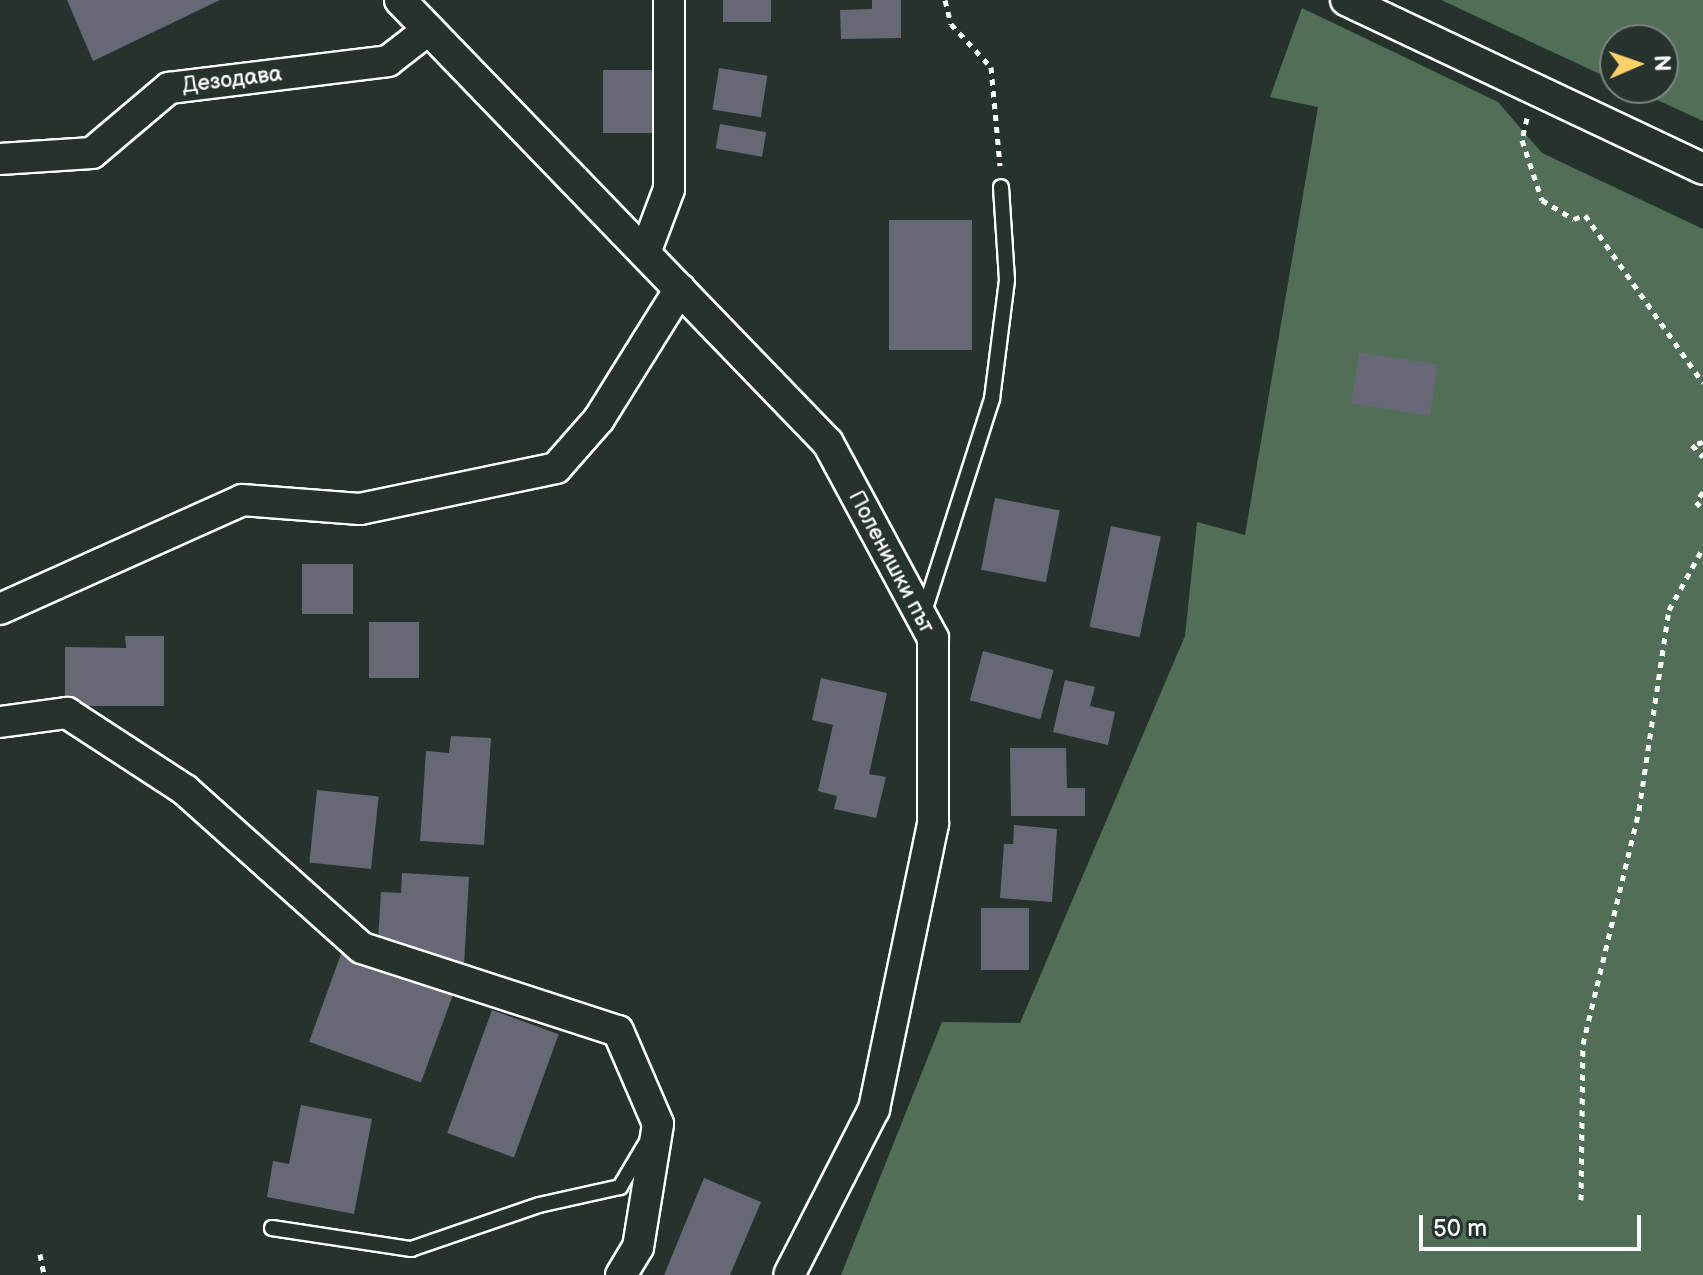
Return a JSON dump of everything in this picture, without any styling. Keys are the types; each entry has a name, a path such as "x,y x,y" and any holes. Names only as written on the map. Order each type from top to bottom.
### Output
{"street":[{"name":"Поленишки път","path":"400,0 828,443 933,638 930,839 874,1109 789,1275"},
{"path":"645,253 669,189 669,0"},
{"path":"1346,0 1535,86 1703,169"},
{"name":"Дезодава","path":"0,159 92,153 169,88 388,61 428,30"},
{"path":"0,609 242,500 360,509 556,468 599,419 680,289"},
{"path":"0,722 67,713 185,790 362,948 618,1031 658,1124 638,1247 621,1275"}],"lane":[{"path":"922,619 992,399 1007,280 1001,187"},
{"path":"272,1228 411,1249 539,1205 620,1187 658,1124"}],"path":[{"path":"945,0 951,24 991,67 1001,187"},
{"path":"1535,86 1522,140 1542,200 1574,219 1585,215 1703,383"},
{"path":"1703,442 1692,445 1703,457"},
{"path":"1703,492 1696,502 1703,509"},
{"path":"1581,1200 1583,1044 1639,810 1669,610 1703,548"},
{"path":"40,1254 44,1275"}],"green space":[{"path":"1441,0 1703,0 1703,121 1666,104 1679,104 1679,24 1599,24 1599,74"},
{"path":"1302,8 1498,102 1542,153 1703,229 1703,1275 841,1275 942,1022 1020,1023 1185,636 1197,522 1245,535 1318,107 1270,97"}],"building":[{"path":"67,0 220,0 93,61"},
{"path":"723,0 771,0 771,22 723,22"},
{"path":"872,0 901,0 901,38 841,39 840,10 872,9"},
{"path":"719,68 767,76 761,117 712,109"},
{"path":"603,70 657,70 657,133 603,133"},
{"path":"720,124 766,132 762,157 716,149"},
{"path":"889,220 972,220 972,350 889,350"},
{"path":"1359,352 1438,365 1430,416 1351,403"},
{"path":"995,498 1060,511 1046,582 981,570"},
{"path":"1111,526 1161,537 1139,637 1090,627"},
{"path":"302,564 353,564 353,614 302,614"},
{"path":"369,622 419,622 419,678 369,678"},
{"path":"125,636 164,636 164,706 65,706 65,647 126,648"},
{"path":"983,651 1054,670 1040,719 970,700"},
{"path":"821,678 887,693 869,774 886,777 876,818 834,809 837,796 818,791 833,725 812,720"},
{"path":"1065,680 1095,687 1090,706 1115,712 1108,745 1053,732"},
{"path":"451,736 491,738 484,845 420,841 426,751 449,753"},
{"path":"1010,748 1066,748 1067,788 1085,788 1085,816 1011,816"},
{"path":"317,790 379,796 371,869 309,863"},
{"path":"1014,825 1057,829 1052,902 1000,898 1004,844 1013,844"},
{"path":"402,873 469,877 464,966 389,952 389,940 378,940 381,892 401,893"},
{"path":"981,908 1029,908 1029,970 981,970"},
{"path":"344,946 456,987 421,1083 309,1042"},
{"path":"492,1010 559,1034 514,1157 447,1133"},
{"path":"301,1105 372,1119 354,1214 267,1197 273,1161 289,1164"},
{"path":"704,1178 761,1202 730,1275 664,1275"}]}
